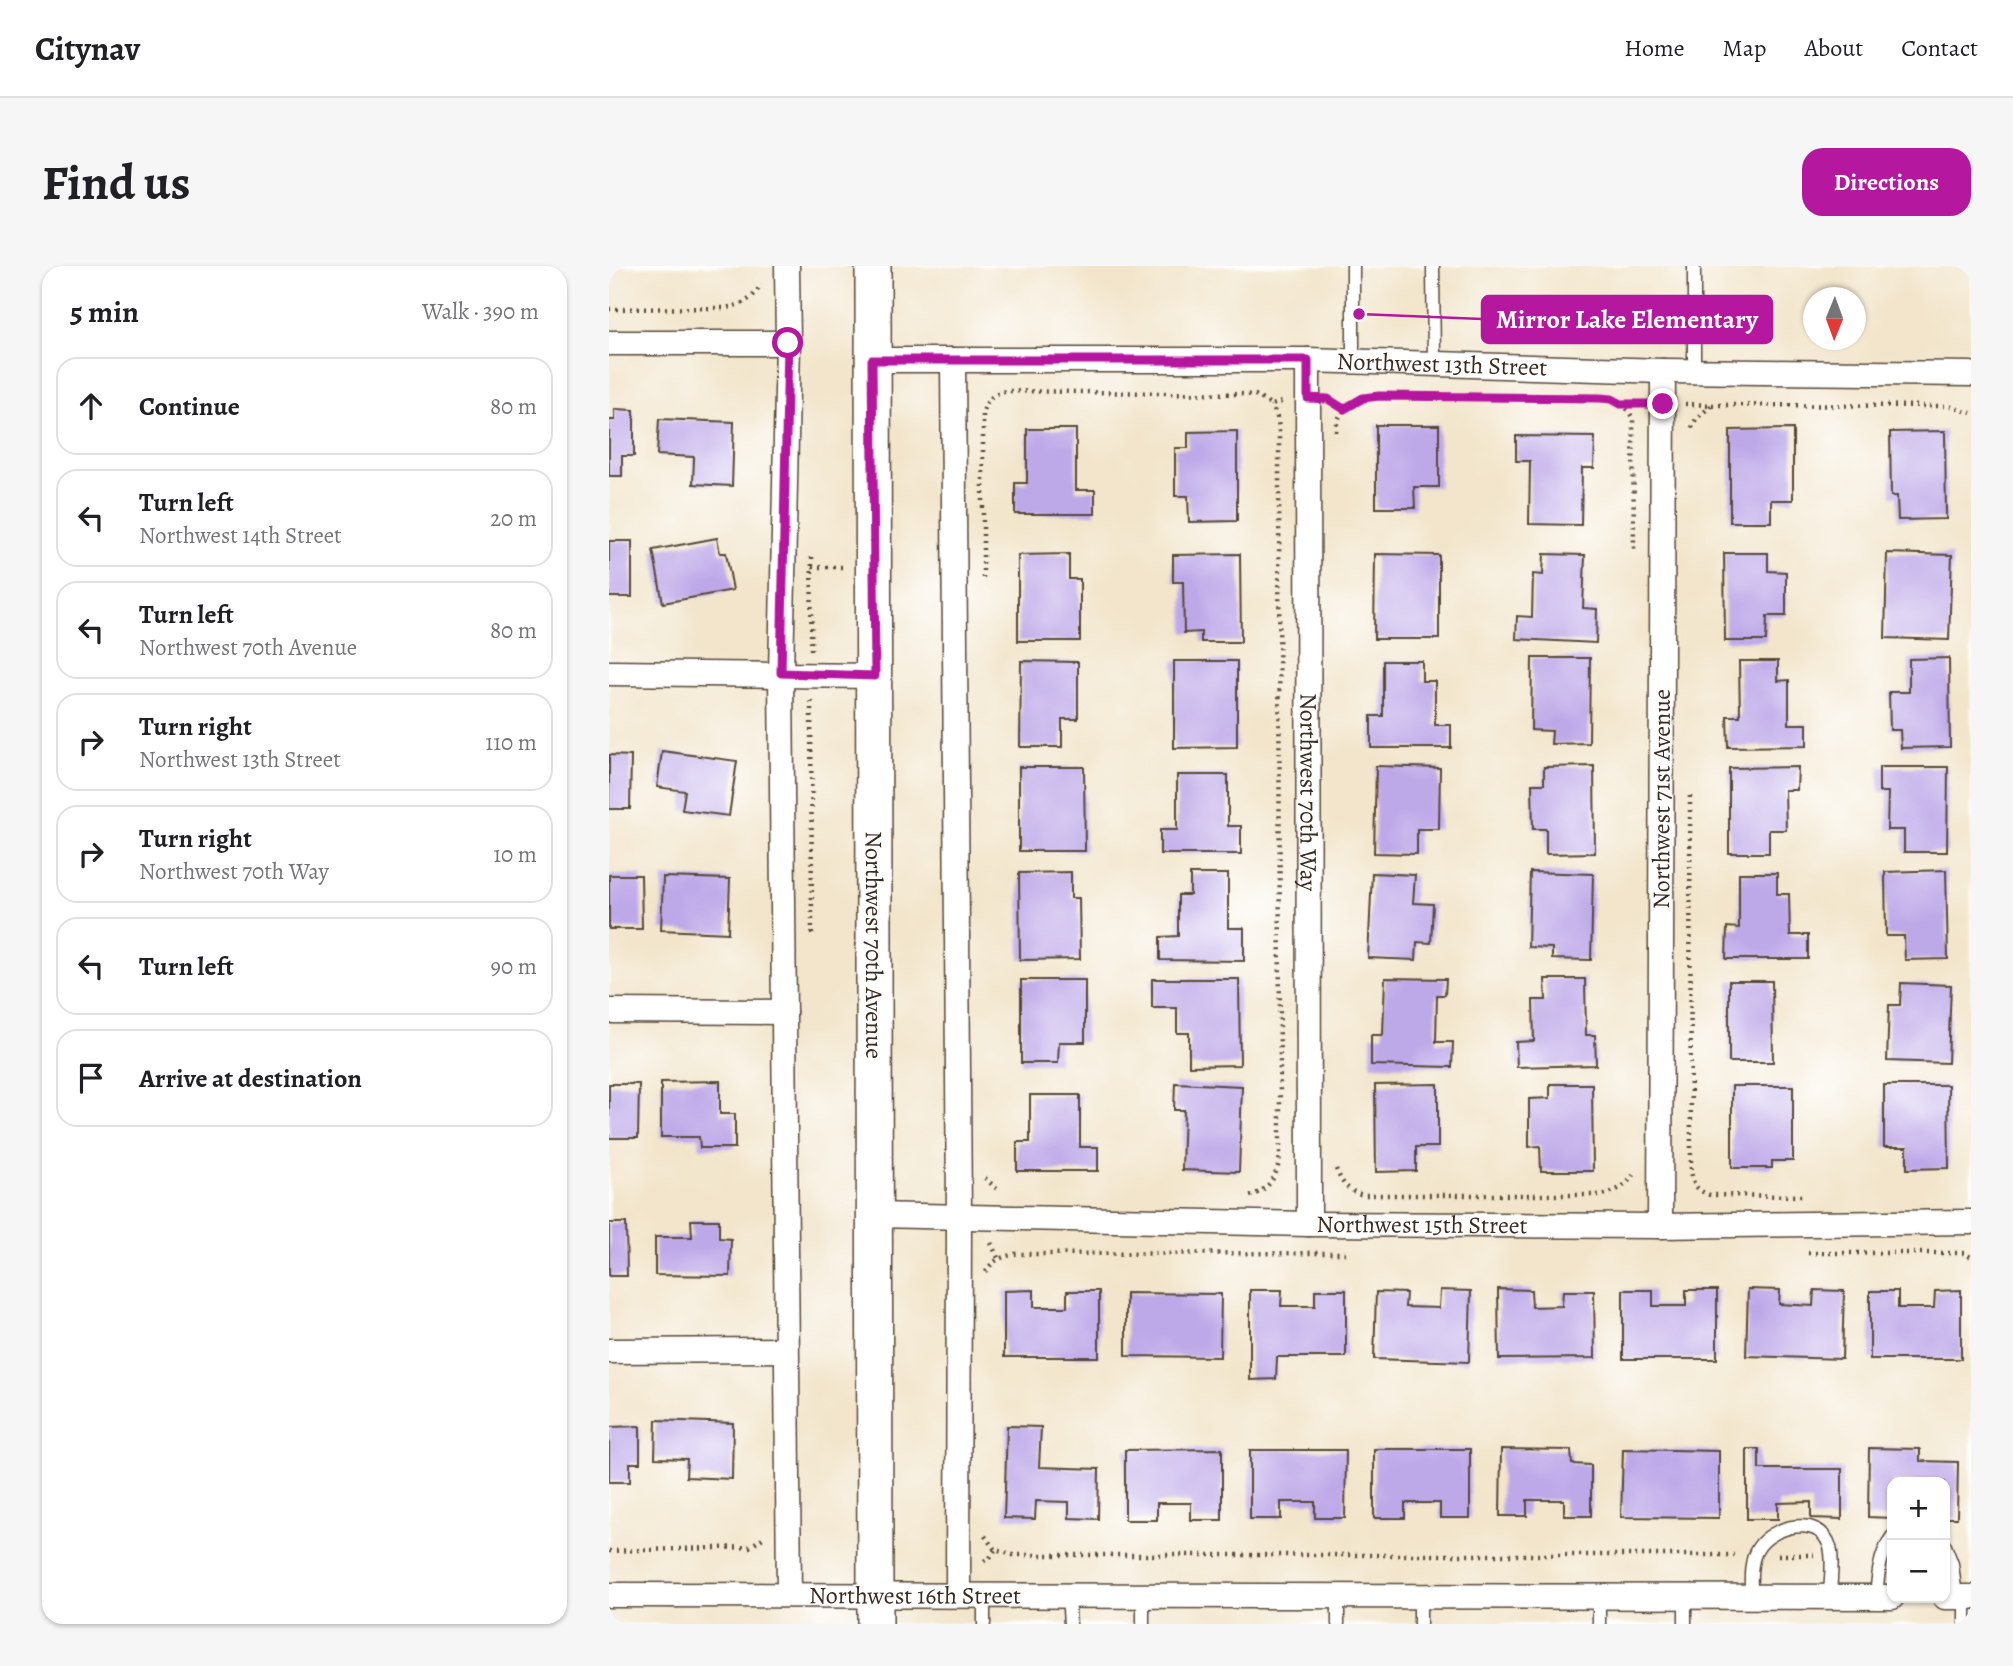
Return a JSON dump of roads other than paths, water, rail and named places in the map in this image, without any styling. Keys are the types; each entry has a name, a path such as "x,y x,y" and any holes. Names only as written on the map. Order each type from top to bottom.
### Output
{"street":[{"path":"787,266 788,343 781,673 789,1594"},
{"name":"Northwest 70th Avenue","path":"873,266 875,1609"},
{"path":"609,343 788,343"},
{"name":"Northwest 13th Street","path":"872,360 1308,360 1663,371 1971,374"},
{"path":"953,360 959,1216 958,1595"},
{"name":"Northwest 70th Way","path":"1308,360 1309,1223"},
{"name":"Northwest 71st Avenue","path":"1660,1226 1663,371"},
{"path":"609,673 875,676"},
{"path":"609,1012 784,1012"},
{"name":"Northwest 15th Street","path":"874,1215 1660,1226 1971,1223"},
{"path":"609,1351 786,1350"},
{"name":"Northwest 16th Street","path":"609,1595 789,1594 875,1609 958,1595 1884,1597"}],"lane":[{"path":"1353,266 1353,362"},
{"path":"1433,266 1434,364"},
{"path":"1694,266 1694,371"},
{"path":"1751,1597 1752,1567 1757,1549 1781,1528 1800,1525 1815,1530 1830,1548 1830,1597"},
{"path":"1884,1597 1879,1566 1890,1540"},
{"path":"1950,1559 1965,1624"},
{"path":"984,1595 984,1624"},
{"path":"1068,1595 1070,1624"},
{"path":"1143,1595 1143,1624"},
{"path":"1338,1595 1338,1624"},
{"path":"1420,1596 1420,1624"},
{"path":"1599,1596 1599,1624"},
{"path":"1685,1597 1685,1624"}],"place":[{"name":"Mirror Lake Elementary","path":"1359,314"}]}
